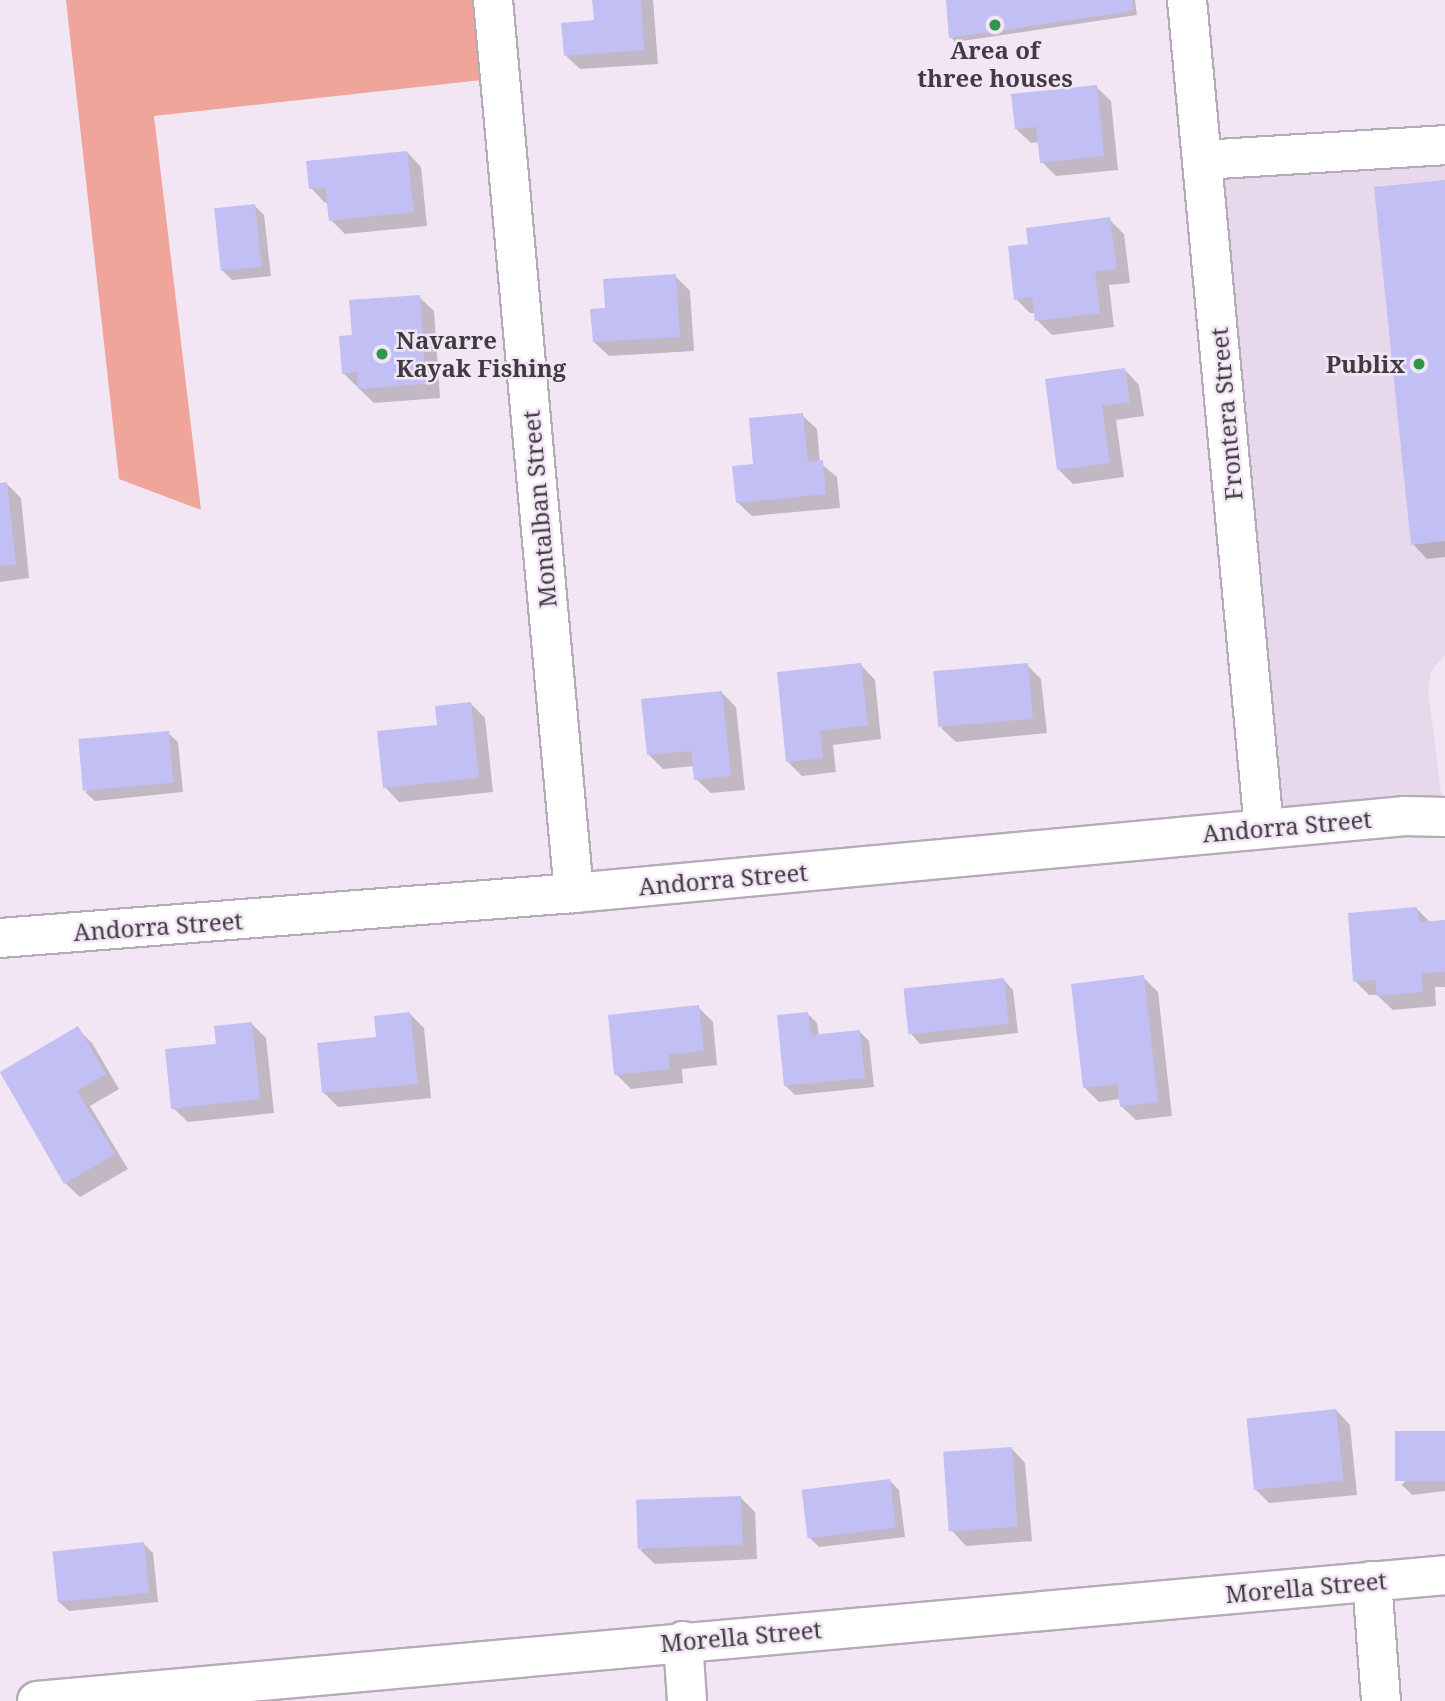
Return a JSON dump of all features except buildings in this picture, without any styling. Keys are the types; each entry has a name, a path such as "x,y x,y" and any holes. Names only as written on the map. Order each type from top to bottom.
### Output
{"street":[{"name":"Montalban Street","path":"494,0 574,893"},
{"name":"Frontera Street","path":"1188,0 1264,828"},
{"path":"1202,160 1445,145"},
{"name":"Andorra Street","path":"0,938 574,893 1405,816 1445,817"},
{"name":"Morella Street","path":"37,1701 683,1641 1445,1575"},
{"path":"1372,1581 1381,1701"},
{"path":"683,1641 687,1701"}],"shaded area":[{"path":"66,0 474,0 482,80 154,116 201,510 119,479"},
{"path":"1445,127 1445,655 1431,671 1428,689 1442,800 1282,810 1220,147"}],"place":[{"name":"Area of three houses","path":"995,25"},
{"name":"Navarre Kayak Fishing","path":"382,354"},
{"name":"Publix","path":"1419,364"}]}
